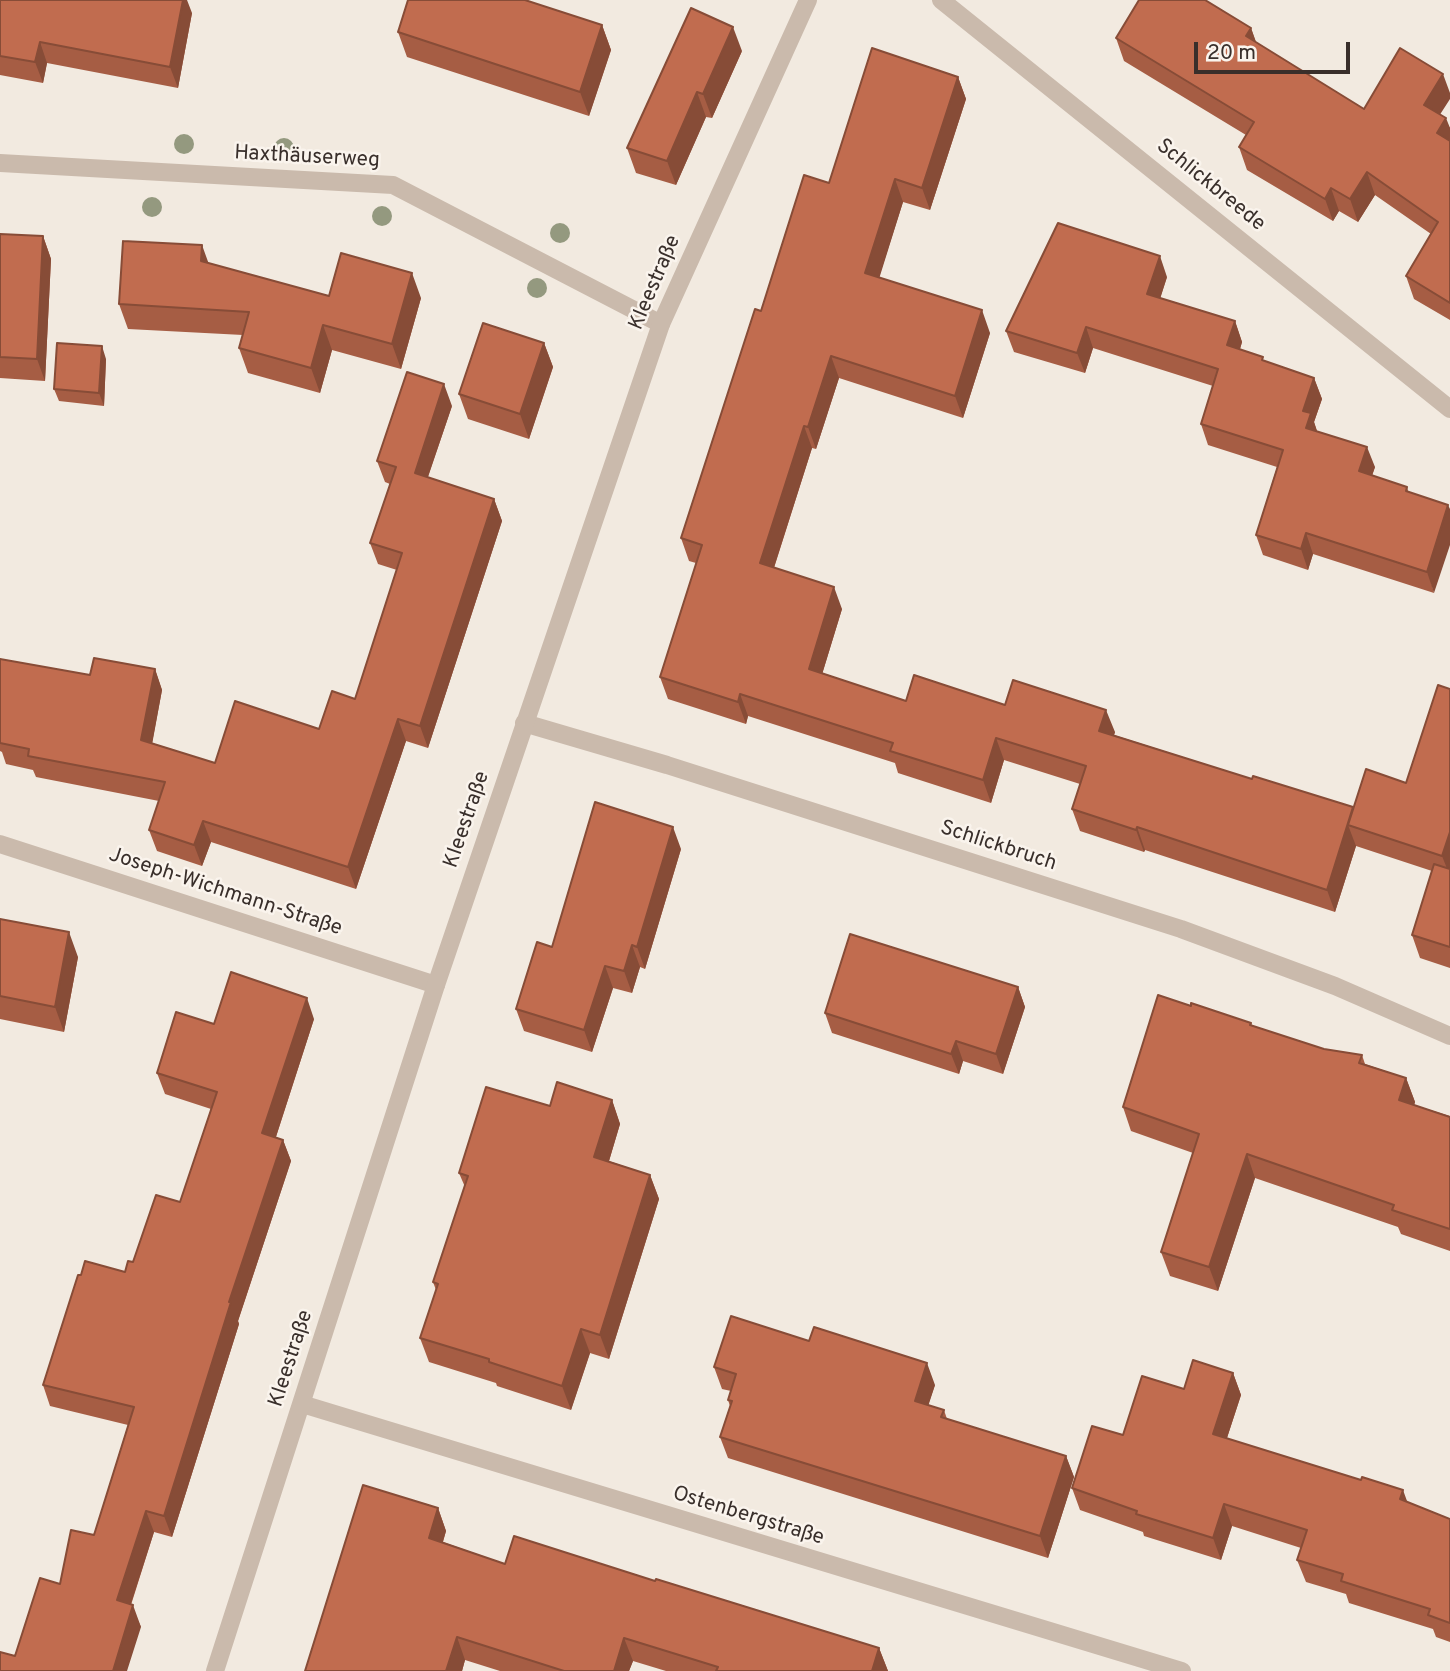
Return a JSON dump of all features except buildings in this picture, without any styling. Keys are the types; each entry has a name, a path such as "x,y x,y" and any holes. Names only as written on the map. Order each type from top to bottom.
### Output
{"street":[{"name":"Kleestraße","path":"215,1671 436,985 661,324 808,0"},
{"name":"Schlickbreede","path":"941,0 1450,409"},
{"name":"Haxthäuserweg","path":"0,163 393,186 661,324"},
{"name":"Schlickbruch","path":"524,723 667,765 1181,929 1335,986 1450,1036"},
{"name":"Joseph-Wichmann-Straße","path":"0,844 436,985"},
{"name":"Ostenbergstraße","path":"302,1404 1182,1671"}]}
